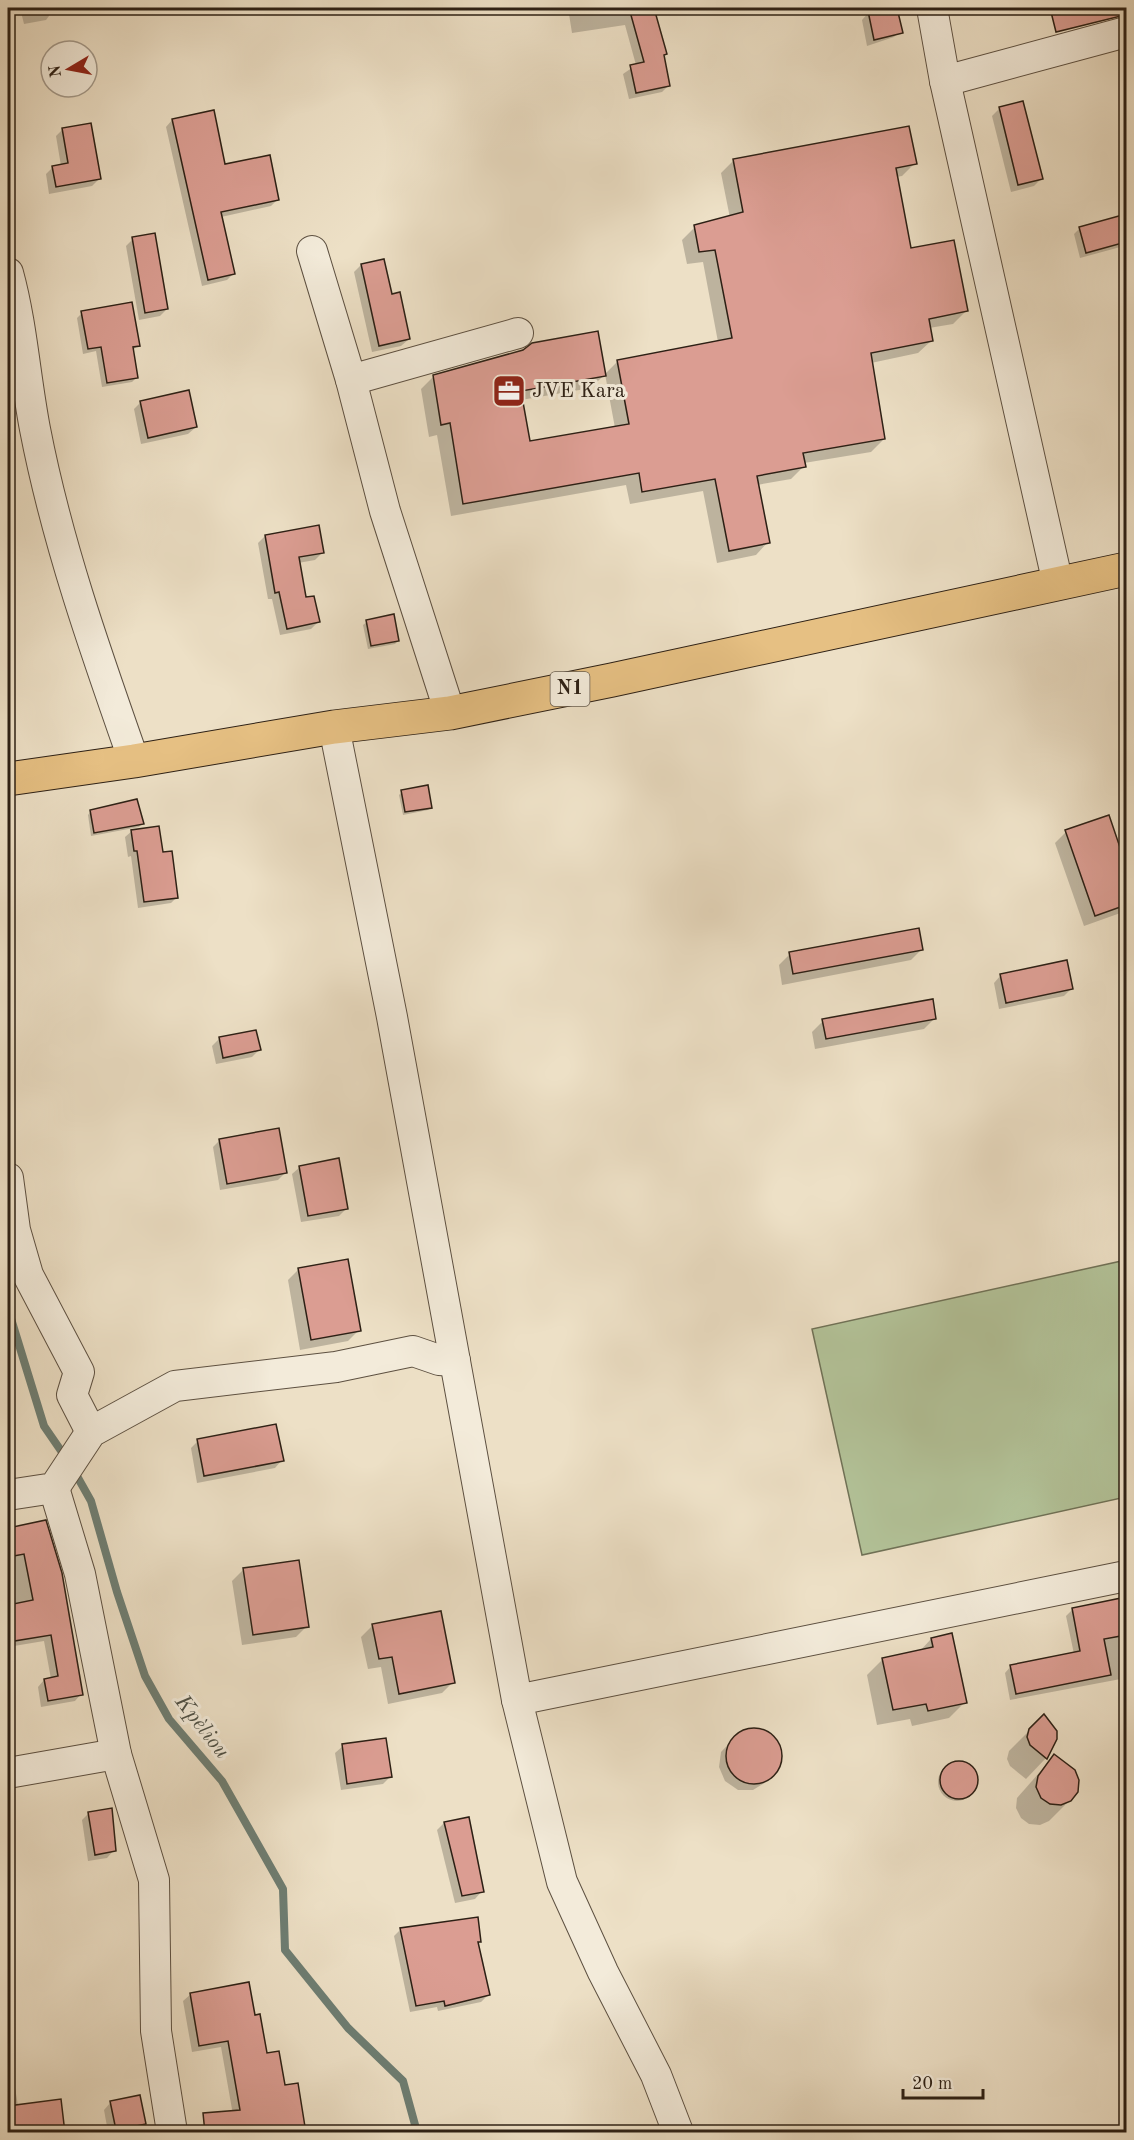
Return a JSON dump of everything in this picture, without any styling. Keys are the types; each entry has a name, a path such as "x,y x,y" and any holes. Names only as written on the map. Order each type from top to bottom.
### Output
{"highway":[{"name":"N1","path":"8,779 134,761 334,727 450,713 612,681 1126,569"}],"street":[{"path":"932,8 945,81 1058,584"},
{"path":"945,81 1126,32"},
{"path":"312,251 351,380 385,511 450,713"},
{"path":"8,273 17,305 35,429 57,525 134,761"},
{"path":"351,380 518,333"},
{"path":"334,727 392,1017 517,1700 562,1882 603,1972 656,2075 678,2133"},
{"path":"8,1178 15,1230 28,1275 79,1372 72,1395 86,1439"},
{"path":"8,1495 57,1482 86,1439 175,1386 336,1367 412,1350 439,1360 455,1361"},
{"path":"57,1482 80,1574 116,1754 153,1880 156,2031 172,2133"},
{"path":"517,1700 1126,1576"},
{"path":"8,1773 116,1754"}],"green space":[{"path":"1126,1260 1126,1497 862,1555 812,1329"}],"building":[{"path":"629,8 654,8 667,54 664,55 670,86 636,93 630,65 644,62"},
{"path":"897,8 903,33 874,40 868,11"},
{"path":"1050,8 1124,8 1125,15 1056,32"},
{"path":"1023,101 1043,179 1018,185 999,107"},
{"path":"214,110 225,164 270,155 279,200 221,212 235,274 208,280 172,119"},
{"path":"91,123 101,179 56,187 52,166 68,163 62,128"},
{"path":"909,126 917,164 896,168 911,248 954,240 968,311 929,319 933,341 871,353 885,439 803,453 806,467 757,476 770,543 729,551 715,479 642,492 639,473 463,504 450,423 441,425 433,375 523,350 532,343 598,331 606,376 521,391 530,441 629,424 617,360 732,338 715,250 699,252 694,225 743,212 733,159"},
{"path":"1126,214 1126,242 1086,253 1079,227"},
{"path":"155,233 168,309 145,313 132,237"},
{"path":"384,259 392,294 400,292 410,339 379,346 361,264"},
{"path":"132,302 140,346 133,347 138,378 107,383 101,347 88,349 81,311"},
{"path":"189,390 197,427 148,438 140,401"},
{"path":"319,525 324,553 299,557 306,597 314,596 320,622 287,629 279,592 275,593 265,535"},
{"path":"394,614 399,641 371,646 366,620"},
{"path":"428,785 432,808 405,812 401,790"},
{"path":"137,799 144,824 94,833 90,810"},
{"path":"1109,815 1126,865 1126,905 1095,916 1065,830"},
{"path":"159,826 163,852 172,851 178,898 144,902 137,851 134,851 131,830"},
{"path":"919,928 923,950 793,974 789,952"},
{"path":"1067,960 1073,989 1006,1003 1000,974"},
{"path":"933,999 936,1019 826,1039 822,1019"},
{"path":"256,1030 261,1050 223,1058 219,1037"},
{"path":"279,1128 287,1173 227,1184 219,1139"},
{"path":"339,1158 348,1209 308,1216 299,1166"},
{"path":"348,1259 361,1331 311,1340 298,1268"},
{"path":"276,1424 284,1461 204,1476 197,1439"},
{"path":"46,1520 62,1573 83,1695 48,1701 44,1679 58,1676 51,1635 8,1642 8,1605 33,1600 24,1554 8,1557 8,1528"},
{"path":"299,1560 309,1627 253,1635 243,1568"},
{"path":"1126,1597 1126,1635 1104,1639 1111,1675 1016,1694 1010,1665 1080,1651 1072,1608"},
{"path":"441,1611 455,1683 399,1694 392,1657 379,1659 372,1624"},
{"path":"952,1633 967,1703 928,1711 926,1704 893,1710 882,1658 933,1647 931,1638"},
{"path":"1044,1714 1057,1731 1057,1739 1047,1759 1030,1745 1027,1737 1029,1729"},
{"path":"754,1728 765,1730 774,1736 780,1745 782,1756 780,1767 774,1776 765,1782 754,1784 743,1782 734,1776 728,1767 726,1756 728,1745 734,1736 743,1730"},
{"path":"386,1738 392,1777 347,1784 342,1744"},
{"path":"1054,1754 1075,1770 1079,1780 1078,1792 1071,1801 1061,1805 1050,1804 1041,1798 1036,1787 1038,1776"},
{"path":"959,1761 972,1767 978,1780 972,1793 959,1799 946,1793 940,1780 946,1767"},
{"path":"112,1808 116,1851 95,1855 88,1812"},
{"path":"469,1817 484,1892 462,1896 444,1822"},
{"path":"478,1917 481,1942 478,1942 490,1995 445,2006 444,2001 416,2006 400,1928"},
{"path":"249,1982 255,2015 260,2014 267,2053 279,2051 285,2085 298,2083 306,2133 205,2133 203,2113 240,2110 228,2041 199,2046 190,1993"},
{"path":"140,2095 146,2124 116,2130 110,2101"},
{"path":"61,2099 65,2133 8,2133 8,2106"}],"waterway":[{"name":"Kpèliou","path":"8,1309 44,1426 66,1458"},
{"name":"Kpèliou","path":"73,1469 91,1501 117,1592 145,1676 169,1719 222,1781 283,1889 285,1950 348,2028 403,2081 417,2132"}],"place":[{"name":"JVE Kara","path":"509,391"}]}
